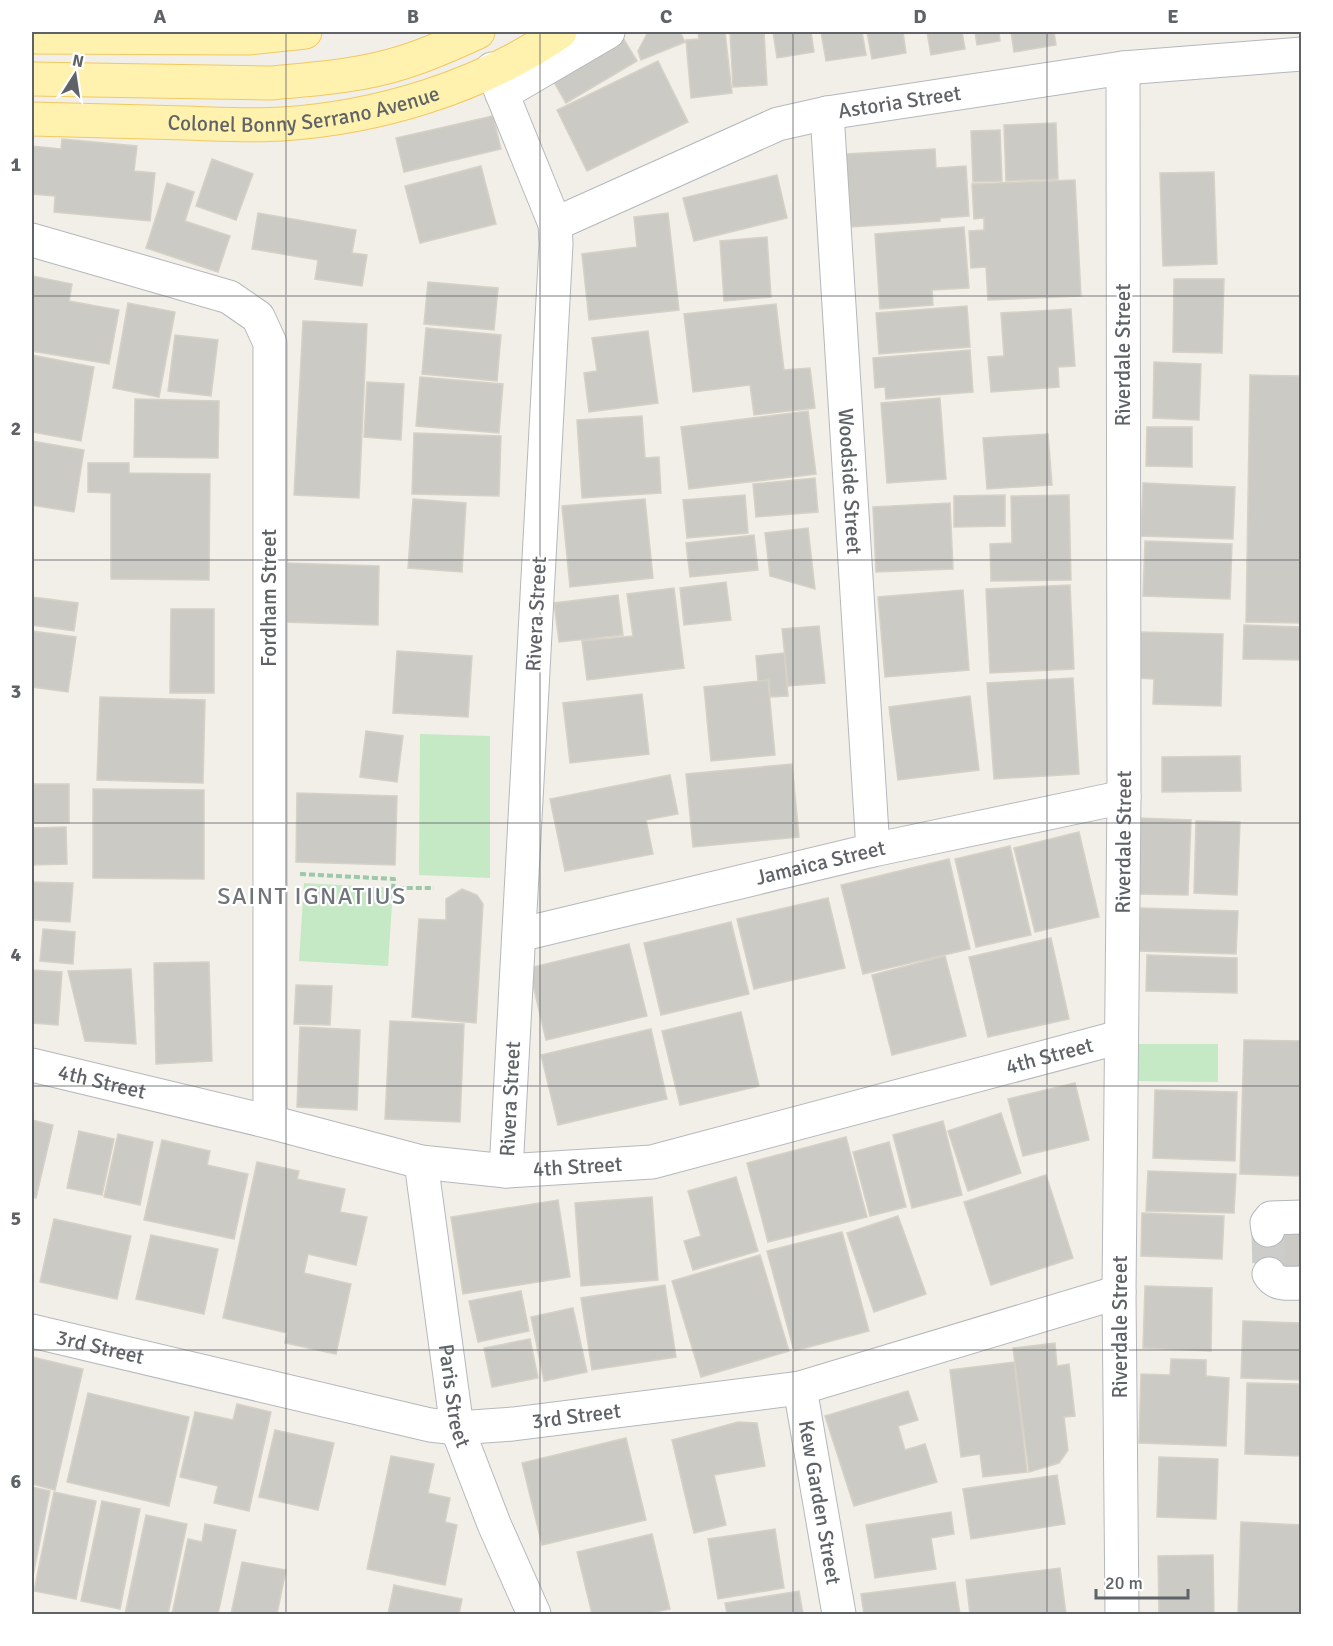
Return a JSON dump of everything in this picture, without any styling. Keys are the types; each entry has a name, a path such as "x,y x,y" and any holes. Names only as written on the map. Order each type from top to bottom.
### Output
{"main road":[{"path":"32,37 248,38 305,32"},
{"name":"Colonel Bonny Serrano Avenue","path":"32,79 270,83 303,80 360,73 403,63 478,32"},
{"name":"Colonel Bonny Serrano Avenue","path":"32,119 250,125 309,122 497,82 560,32"}],"street":[{"path":"497,82 608,32"},
{"path":"1263,58 1299,32"},
{"name":"Astoria Street","path":"555,224 778,124 827,113 1123,68 1302,54"},
{"name":"Riverdale Street","path":"1122,1614 1119,1292 1124,797 1123,68"},
{"name":"Rivera Street","path":"497,82 555,224 506,1170"},
{"name":"Woodside Street","path":"827,113 873,850"},
{"name":"Fordham Street","path":"32,240 229,297 258,317 270,343 270,1122"},
{"name":"Jamaica Street","path":"519,935 873,850 1124,797"},
{"name":"4th Street","path":"32,1065 270,1122 421,1162 506,1170 652,1162 1120,1036"},
{"name":"Paris Street","path":"421,1162 457,1428 494,1524 534,1614"},
{"path":"1268,1230 1267,1223 1271,1218 1302,1217"},
{"path":"1269,1274 1273,1281 1279,1283 1302,1283"},
{"name":"3rd Street","path":"32,1330 430,1425 457,1428 513,1424 800,1388 1119,1292"},
{"name":"Kew Garden Street","path":"800,1388 839,1614"}],"path":[{"path":"270,920 301,873 394,879 393,888 434,888"}],"green space":[{"path":"420,734 490,736 490,878 419,875"},
{"path":"304,883 393,888 388,966 299,961"},
{"path":"1136,1044 1218,1044 1218,1082 1135,1081"}],"building":[{"path":"648,32 680,32 685,42 641,60 638,51"},
{"path":"698,32 725,32 732,93 691,98 686,40 699,39"},
{"path":"730,32 764,32 767,85 733,87"},
{"path":"773,32 811,32 814,52 777,58"},
{"path":"821,32 862,32 866,55 826,61"},
{"path":"867,32 903,32 906,53 872,59"},
{"path":"927,32 962,32 965,49 931,55"},
{"path":"975,32 999,32 1000,41 977,45"},
{"path":"1011,32 1054,32 1056,45 1014,52"},
{"path":"623,38 637,61 566,103 552,79"},
{"path":"658,61 688,122 587,171 557,110"},
{"path":"493,116 501,149 404,172 396,138"},
{"path":"1056,123 1058,179 1006,181 1004,125"},
{"path":"1000,130 1002,181 973,182 971,131"},
{"path":"62,139 137,146 134,171 155,173 150,221 54,212 55,196 32,194 32,146 61,149"},
{"path":"935,149 936,168 966,166 969,216 940,218 940,221 851,227 846,154"},
{"path":"212,159 253,174 236,220 196,206"},
{"path":"481,166 496,224 420,243 405,186"},
{"path":"1214,172 1217,264 1163,266 1160,173"},
{"path":"777,175 787,218 694,241 683,198"},
{"path":"1075,180 1081,296 988,300 986,267 971,268 969,231 984,230 984,218 974,219 972,184"},
{"path":"167,183 194,192 185,221 230,236 218,272 146,248"},
{"path":"258,213 356,230 352,253 367,255 362,286 315,279 318,260 252,249"},
{"path":"668,213 679,310 589,320 582,254 637,247 634,217"},
{"path":"964,227 969,288 932,290 933,305 880,309 875,234"},
{"path":"767,237 771,297 724,301 720,241"},
{"path":"32,276 72,284 69,301 119,310 109,364 32,351"},
{"path":"1174,279 1224,279 1222,353 1173,352"},
{"path":"428,282 498,288 494,330 424,324"},
{"path":"128,303 175,312 159,397 113,388"},
{"path":"776,304 784,370 810,368 815,408 754,415 750,385 693,392 684,314"},
{"path":"967,306 970,347 879,354 876,313"},
{"path":"1071,309 1075,366 1058,367 1059,387 991,392 988,357 1004,356 1001,313"},
{"path":"303,321 367,324 359,498 294,495"},
{"path":"426,328 501,335 497,381 422,374"},
{"path":"648,331 658,403 589,412 584,373 597,371 592,338"},
{"path":"175,335 218,340 211,396 168,391"},
{"path":"970,350 973,392 886,399 885,387 875,388 873,358"},
{"path":"32,355 94,367 81,441 32,432"},
{"path":"1154,362 1201,364 1199,420 1153,418"},
{"path":"1250,375 1302,376 1302,623 1246,622"},
{"path":"420,377 503,384 499,433 416,426"},
{"path":"367,382 404,384 401,440 364,437"},
{"path":"940,398 946,479 887,483 881,403"},
{"path":"135,399 219,401 218,458 134,457"},
{"path":"808,411 816,474 689,489 681,427"},
{"path":"642,416 645,458 659,457 661,493 582,498 577,420"},
{"path":"1147,427 1192,427 1192,467 1146,466"},
{"path":"414,433 501,436 499,496 412,494"},
{"path":"1048,434 1052,485 987,489 983,438"},
{"path":"32,441 84,450 74,512 32,505"},
{"path":"88,463 129,463 129,473 210,474 209,580 111,579 111,493 88,492"},
{"path":"815,478 818,512 756,517 753,484"},
{"path":"1143,483 1235,487 1233,539 1141,536"},
{"path":"745,495 748,533 687,538 683,500"},
{"path":"1005,495 1005,526 954,527 954,496"},
{"path":"1069,495 1071,580 991,581 990,544 1012,543 1011,496"},
{"path":"413,499 466,503 462,572 408,568"},
{"path":"645,499 653,578 570,587 562,506"},
{"path":"950,503 953,569 876,572 873,507"},
{"path":"808,528 815,589 770,576 765,533"},
{"path":"754,535 758,570 690,577 686,543"},
{"path":"1145,541 1232,544 1230,599 1143,596"},
{"path":"283,563 379,566 378,625 282,622"},
{"path":"726,582 731,620 684,625 680,588"},
{"path":"1070,585 1074,669 990,673 986,589"},
{"path":"674,588 684,668 587,680 582,641 633,636 627,594"},
{"path":"963,590 969,670 885,677 878,597"},
{"path":"618,595 623,635 559,642 554,603"},
{"path":"32,597 78,603 74,631 32,625"},
{"path":"171,609 214,609 214,693 170,693"},
{"path":"1244,625 1302,627 1302,660 1243,659"},
{"path":"819,626 825,683 788,686 782,629"},
{"path":"32,631 76,637 68,692 32,687"},
{"path":"1138,632 1223,634 1221,706 1153,704 1154,679 1137,678"},
{"path":"397,651 472,656 468,717 393,713"},
{"path":"784,653 788,696 770,697 769,680 758,681 756,656"},
{"path":"1073,678 1079,774 994,779 987,683"},
{"path":"768,680 775,755 711,761 704,687"},
{"path":"642,694 649,754 570,763 563,703"},
{"path":"970,696 979,770 898,780 889,707"},
{"path":"100,697 205,700 203,783 97,780"},
{"path":"366,731 403,736 397,782 360,777"},
{"path":"1240,756 1241,791 1162,792 1162,757"},
{"path":"792,764 799,837 693,847 686,774"},
{"path":"670,775 678,814 646,820 653,854 565,871 550,799"},
{"path":"32,784 69,784 69,823 32,823"},
{"path":"93,789 204,790 204,879 93,878"},
{"path":"297,793 397,796 395,865 296,862"},
{"path":"1139,818 1191,820 1188,895 1137,894"},
{"path":"1196,821 1240,822 1237,895 1194,893"},
{"path":"66,827 67,864 32,865 32,828"},
{"path":"1079,832 1099,917 1035,932 1014,848"},
{"path":"1010,846 1031,935 976,947 955,859"},
{"path":"949,859 970,949 863,974 841,885"},
{"path":"32,882 73,883 70,922 32,920"},
{"path":"462,889 477,895 483,904 476,1023 412,1017 419,919 446,920 446,899"},
{"path":"828,898 845,968 754,989 737,919"},
{"path":"1140,908 1238,911 1236,954 1138,951"},
{"path":"731,922 749,994 661,1015 644,943"},
{"path":"43,929 75,932 73,964 40,961"},
{"path":"1051,938 1069,1019 988,1037 969,957"},
{"path":"629,944 647,1016 546,1040 529,968"},
{"path":"1147,955 1237,958 1237,993 1146,991"},
{"path":"945,956 966,1036 892,1055 872,975"},
{"path":"209,962 212,1061 156,1064 154,963"},
{"path":"131,969 136,1044 85,1041 68,971"},
{"path":"32,970 62,972 58,1025 32,1023"},
{"path":"296,985 332,986 330,1025 294,1024"},
{"path":"741,1012 759,1086 680,1105 662,1031"},
{"path":"390,1021 464,1024 460,1122 385,1119"},
{"path":"300,1027 360,1030 357,1110 297,1107"},
{"path":"651,1029 667,1099 558,1125 541,1055"},
{"path":"1244,1040 1302,1041 1302,1176 1240,1174"},
{"path":"1075,1083 1089,1140 1023,1156 1008,1099"},
{"path":"1155,1090 1237,1092 1235,1161 1153,1158"},
{"path":"1001,1113 1021,1173 968,1191 948,1131"},
{"path":"32,1120 53,1125 36,1198 32,1197"},
{"path":"943,1121 962,1195 912,1208 893,1135"},
{"path":"79,1131 114,1139 102,1195 67,1188"},
{"path":"118,1134 153,1142 140,1205 104,1197"},
{"path":"846,1137 867,1217 768,1242 747,1163"},
{"path":"162,1140 210,1151 207,1165 248,1174 234,1239 144,1220"},
{"path":"889,1142 906,1207 870,1216 853,1152"},
{"path":"257,1162 299,1171 297,1179 345,1189 340,1212 367,1217 356,1265 308,1254 304,1273 351,1284 336,1354 285,1343 287,1333 223,1318"},
{"path":"1148,1171 1236,1174 1234,1213 1146,1211"},
{"path":"1046,1175 1073,1258 991,1285 964,1202"},
{"path":"736,1177 758,1251 693,1270 684,1241 701,1236 688,1191"},
{"path":"652,1197 658,1280 581,1286 575,1203"},
{"path":"558,1200 570,1277 463,1294 451,1217"},
{"path":"1142,1213 1224,1216 1222,1259 1141,1256"},
{"path":"898,1216 926,1294 874,1312 847,1233"},
{"path":"54,1219 131,1236 117,1299 40,1282"},
{"path":"1302,1229 1302,1273 1256,1275 1255,1231"},
{"path":"842,1232 869,1331 794,1351 767,1251"},
{"path":"151,1235 218,1249 204,1314 136,1299"},
{"path":"760,1255 789,1351 701,1377 672,1281"},
{"path":"665,1285 676,1357 592,1370 581,1298"},
{"path":"1145,1286 1212,1288 1211,1351 1143,1348"},
{"path":"521,1291 529,1331 478,1342 469,1301"},
{"path":"573,1308 587,1372 544,1381 531,1317"},
{"path":"1243,1321 1302,1323 1302,1380 1241,1378"},
{"path":"530,1339 538,1378 492,1387 484,1348"},
{"path":"1055,1343 1057,1366 1069,1364 1075,1416 1064,1417 1068,1450 1059,1463 1029,1472 1013,1348"},
{"path":"32,1357 83,1369 55,1490 32,1484"},
{"path":"1171,1359 1206,1360 1206,1376 1229,1378 1226,1446 1139,1443 1141,1374 1170,1375"},
{"path":"1014,1362 1027,1472 983,1477 980,1454 961,1457 950,1370"},
{"path":"1247,1383 1302,1384 1302,1456 1245,1454"},
{"path":"908,1391 918,1420 898,1426 905,1450 925,1444 937,1482 854,1506 825,1416"},
{"path":"88,1393 189,1417 169,1506 67,1482"},
{"path":"237,1404 271,1412 249,1511 214,1503 218,1486 180,1477 195,1412 233,1420"},
{"path":"738,1422 757,1423 765,1466 714,1475 726,1525 694,1533 672,1440"},
{"path":"275,1430 334,1443 318,1510 259,1497"},
{"path":"626,1438 646,1520 542,1545 522,1463"},
{"path":"391,1456 434,1464 428,1493 450,1498 445,1522 457,1525 445,1585 367,1569"},
{"path":"1159,1457 1218,1459 1216,1519 1157,1517"},
{"path":"1057,1475 1065,1524 971,1539 963,1489"},
{"path":"32,1487 50,1491 32,1581"},
{"path":"54,1492 96,1501 76,1599 34,1591"},
{"path":"102,1501 140,1509 120,1609 81,1601"},
{"path":"951,1512 954,1534 931,1538 936,1569 875,1578 866,1525"},
{"path":"146,1515 187,1524 168,1614 125,1614"},
{"path":"1241,1522 1302,1525 1302,1614 1238,1614"},
{"path":"205,1524 236,1530 218,1614 172,1614 188,1539 202,1542"},
{"path":"775,1529 784,1588 718,1599 708,1539"},
{"path":"652,1534 670,1609 646,1614 592,1614 577,1552"},
{"path":"1213,1555 1214,1614 1159,1614 1158,1556"},
{"path":"242,1562 286,1570 277,1614 231,1614"},
{"path":"1060,1568 1066,1614 970,1614 966,1580"},
{"path":"955,1582 960,1614 864,1614 861,1594"},
{"path":"394,1585 462,1599 459,1614 388,1614"},
{"path":"799,1591 803,1614 727,1614 725,1603"}],"tunnel":[{"path":"1268,1230 1269,1274"}],"district":[{"name":"SAINT IGNATIUS","path":"312,896"}]}
